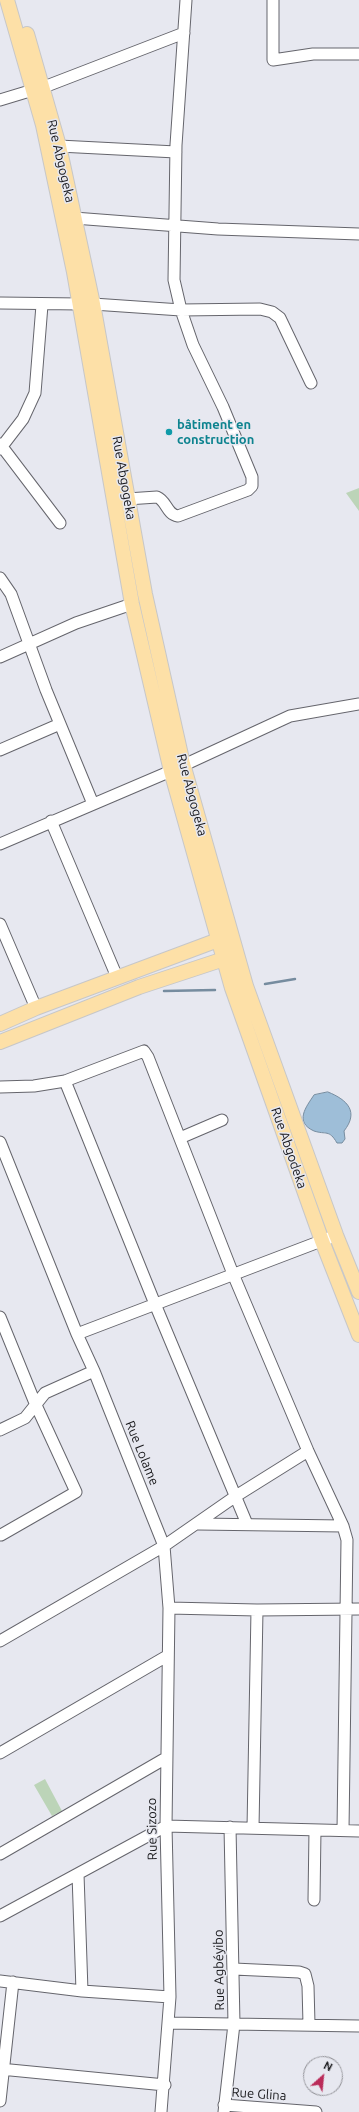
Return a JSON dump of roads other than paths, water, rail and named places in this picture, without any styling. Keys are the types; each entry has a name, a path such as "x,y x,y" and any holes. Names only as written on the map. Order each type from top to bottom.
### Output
{"main road":[{"name":"Rue Abgogeka","path":"7,0 59,146 74,218 132,604 230,958"},
{"name":"Rue Abgogeka","path":"16,0 38,88 43,125 86,304 127,499 177,767"},
{"path":"0,1024 36,1008 224,938"},
{"path":"0,1042 139,987 230,958"},
{"name":"Rue Abgodeka","path":"230,958 359,1292"},
{"name":"Rue Abgodeka","path":"230,958 322,1241 359,1335"}],"street":[{"path":"127,499 161,498 169,512 178,516 248,490 252,486 252,476 236,434 193,344 181,310 174,280 176,152 186,0"},
{"path":"272,0 273,60 313,54 359,54"},
{"path":"0,100 38,88 184,33"},
{"path":"59,146 176,152"},
{"path":"74,218 176,226 359,234"},
{"path":"0,302 42,305 86,304 181,310 260,309 272,312 280,318 311,383"},
{"path":"42,305 35,393 31,405 23,419 1,446 60,523"},
{"path":"0,578 11,594 60,724 93,804"},
{"path":"0,657 76,623 132,604"},
{"path":"0,844 290,716 359,704"},
{"path":"0,750 60,724"},
{"path":"51,821 117,977"},
{"path":"0,924 36,1008"},
{"path":"0,1087 34,1086 65,1081 144,1051 148,1057 233,1274 308,1451 343,1526 347,1540 348,1561 343,1830"},
{"path":"65,1081 155,1304 247,1524"},
{"path":"180,1138 222,1120"},
{"name":"Rue Lolame","path":"0,1142 164,1546"},
{"path":"78,1334 336,1235"},
{"path":"0,1317 35,1403 76,1492 1,1534"},
{"path":"0,1430 25,1418 35,1403 45,1393 94,1372"},
{"path":"0,1641 164,1546 198,1524 236,1496 308,1451"},
{"path":"198,1524 343,1526"},
{"name":"Rue Sizozo","path":"161,2112 165,2085 170,1997 166,1826 167,1656 169,1608 164,1546"},
{"path":"169,1608 257,1610 359,1609"},
{"path":"253,1828 257,1610"},
{"path":"0,1753 167,1656"},
{"path":"0,1854 166,1758"},
{"path":"0,1916 166,1826 359,1831"},
{"name":"Rue Agbéyibo","path":"224,2109 234,2024 230,1828"},
{"path":"314,1900 315,1830"},
{"path":"78,1874 82,1990"},
{"path":"234,1969 299,1972 305,1974 307,1977 309,2024"},
{"path":"0,1981 82,1990 170,1997"},
{"path":"0,2101 2,2069 13,1982"},
{"path":"168,2023 309,2024 359,2026"},
{"path":"2,2069 165,2085"},
{"name":"Rue Glina","path":"224,2109 316,2112"}],"water":[{"path":"328,1092 346,1103 351,1112 351,1118 344,1131 345,1139 342,1143 337,1143 332,1136 327,1133 314,1131 304,1123 303,1119 305,1109 314,1095"}],"waterway":[{"path":"265,984 295,979"},
{"path":"164,991 215,990"}],"place":[{"name":"bâtiment en construction","path":"169,432"}]}
